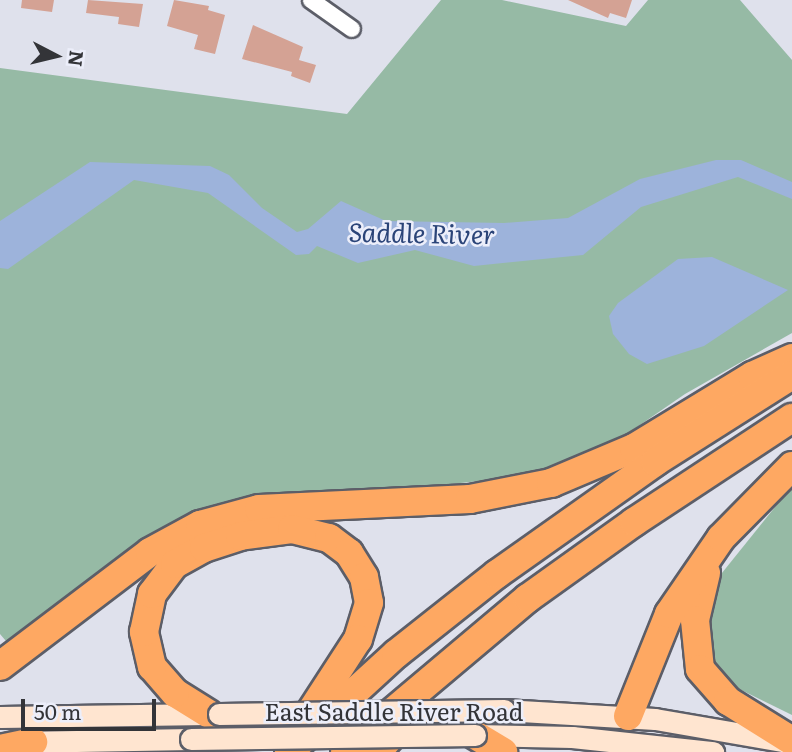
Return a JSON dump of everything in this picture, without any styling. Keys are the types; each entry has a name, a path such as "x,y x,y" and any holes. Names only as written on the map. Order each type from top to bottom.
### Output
{"highway":[{"path":"0,666 149,552 200,525 278,507 470,499 551,483 634,449 752,376 792,358"},
{"path":"286,752 396,654 497,574 655,461 792,375"},
{"path":"345,752 475,639 634,522 792,418"},
{"path":"620,736 669,614 721,538 792,466"},
{"path":"214,714 166,685 148,656 144,620 158,583 188,556 240,536 292,529 329,538 358,564 368,589 367,616 351,651 286,752"},
{"path":"721,538 704,579 697,610 695,638 700,669 728,701 792,742"},
{"path":"377,752 475,639"},
{"path":"475,735 503,752"},
{"path":"0,749 33,742"}],"main road":[{"path":"0,717 503,710 620,736"},
{"name":"East Saddle River Road","path":"0,742 475,735 620,736 792,742"},
{"name":"East Saddle River Road","path":"620,736 713,752"}],"street":[{"path":"311,0 352,29"}],"green space":[{"path":"441,0 502,0 626,26 648,0 740,0 792,60 792,333 685,394 573,471 207,510 11,647 0,634 0,68 347,114"},
{"path":"792,486 792,715 719,679 697,604"}],"water":[{"name":"Saddle River","path":"716,160 741,160 792,182 792,199 738,177 641,207 583,255 474,266 415,250 358,263 317,246 309,254 296,255 208,193 134,180 8,269 0,268 0,221 90,162 210,166 229,175 262,208 297,232 308,229 341,201 386,221 504,223 568,218 640,179"},
{"path":"712,257 788,290 704,346 647,364 629,354 613,334 609,316 618,303 678,259"}],"building":[{"path":"22,0 54,0 52,12 21,8"},
{"path":"88,0 143,4 139,27 118,24 119,17 86,13"},
{"path":"174,0 209,6 208,10 225,15 215,54 194,49 198,35 167,26"},
{"path":"568,0 632,0 626,18 610,13 608,18"},
{"path":"253,25 303,47 299,60 316,65 310,83 291,76 292,72 242,59"}]}
